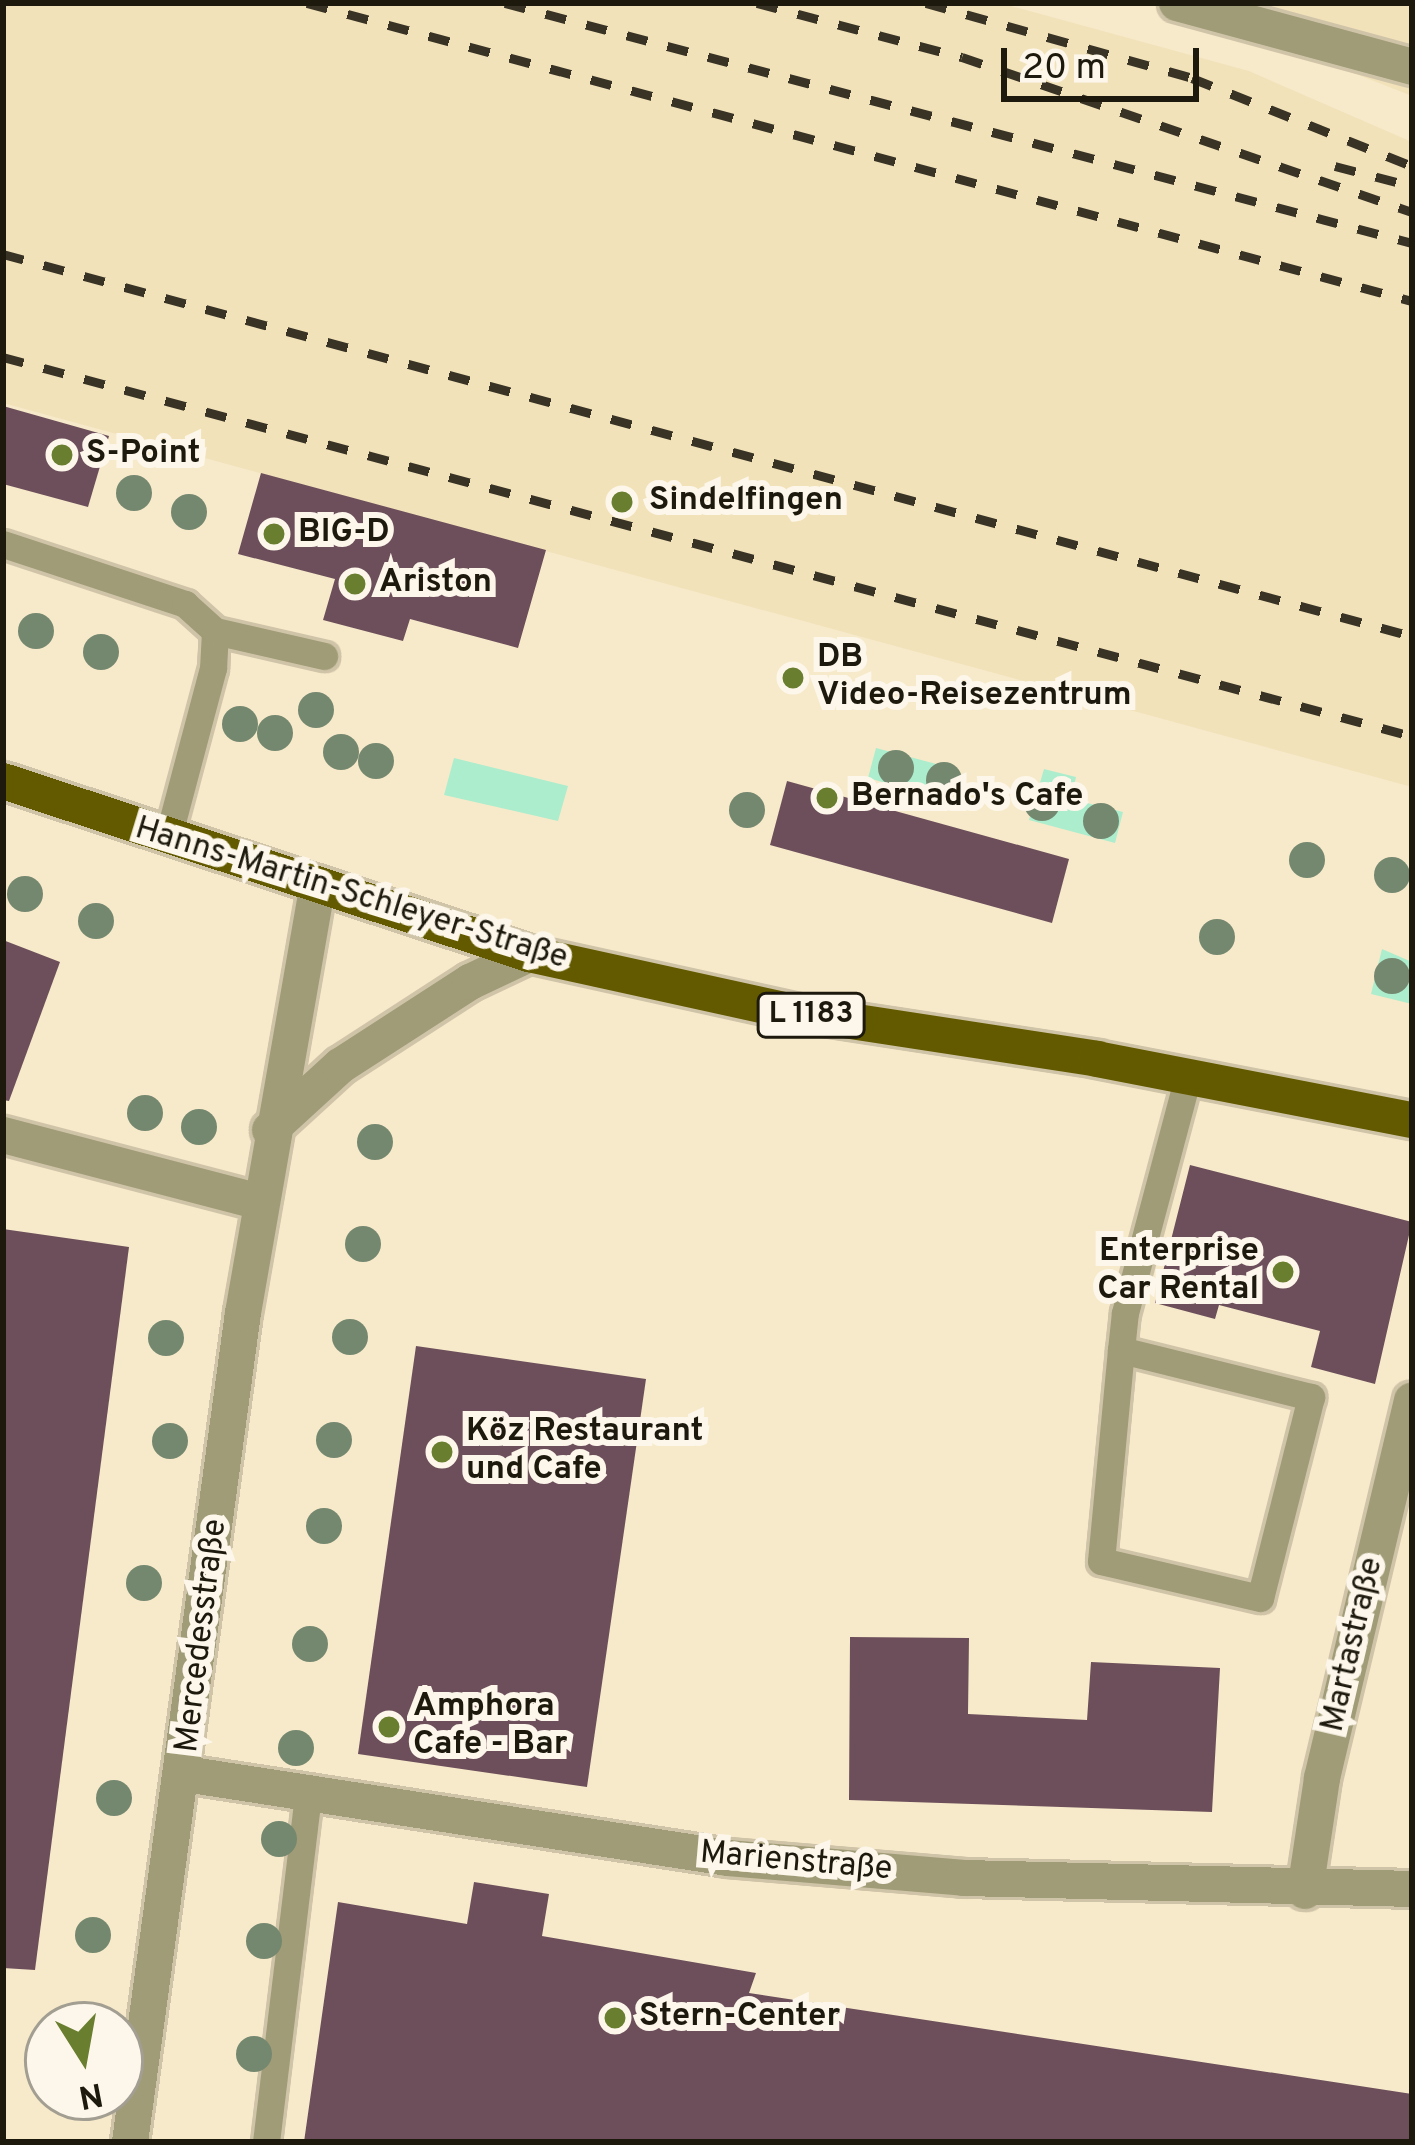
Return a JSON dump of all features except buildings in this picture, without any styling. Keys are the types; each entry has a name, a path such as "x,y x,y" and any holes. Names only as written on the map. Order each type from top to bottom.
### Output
{"main road":[{"name":"Hanns-Martin-Schleyer-Straße","path":"3,781 316,890 530,954 820,1017 1188,1077 1412,1120"}],"street":[{"path":"1177,3 1412,67"},
{"name":"Mercedesstraße","path":"130,2142 185,1774 270,1130 316,890"},
{"path":"270,1130 340,1066 470,982 530,954"},
{"path":"3,1135 261,1202"},
{"name":"Martastraße","path":"1305,1891 1322,1778 1412,1402"},
{"name":"Marienstraße","path":"185,1774 728,1858 964,1878 1305,1891 1412,1889"}],"lane":[{"path":"3,544 185,604 214,631 324,656"},
{"path":"168,837 213,668 214,631"},
{"path":"1121,1350 1311,1397 1260,1598 1101,1562 1121,1350 1188,1077"},
{"path":"266,2142 308,1796"}],"shaded area":[{"path":"3,3 1000,3 1249,71 1412,142 1412,787 3,403"},
{"path":"1161,3 1412,3 1412,96 1203,14"}],"green space":[{"path":"876,748 959,770 950,801 868,778"},
{"path":"454,758 568,786 558,821 444,795"},
{"path":"1044,769 1076,777 1071,799 1123,812 1115,843 1029,820 1033,805 1021,801 1024,791 1037,793"},
{"path":"1382,949 1412,962 1412,1004 1371,994"}],"railway":[{"path":"307,3 1412,301"},
{"path":"505,3 1412,243"},
{"path":"757,3 962,57 1412,212"},
{"path":"926,3 1192,78 1412,166"},
{"path":"1335,166 1412,186"},
{"path":"3,254 1412,636"},
{"path":"3,357 1412,736"}],"place":[{"name":"S-Point","path":"62,455"},
{"name":"Sindelfingen","path":"622,502"},
{"name":"BIG-D","path":"274,534"},
{"name":"Ariston","path":"355,584"},
{"name":"DB Video-Reisezentrum","path":"793,678"},
{"name":"Bernado's Cafe","path":"827,798"},
{"name":"Enterprise Car Rental","path":"1283,1272"},
{"name":"Köz Restaurant und Cafe","path":"442,1452"},
{"name":"Amphora Cafe - Bar","path":"389,1727"},
{"name":"Stern-Center","path":"615,2018"}]}
